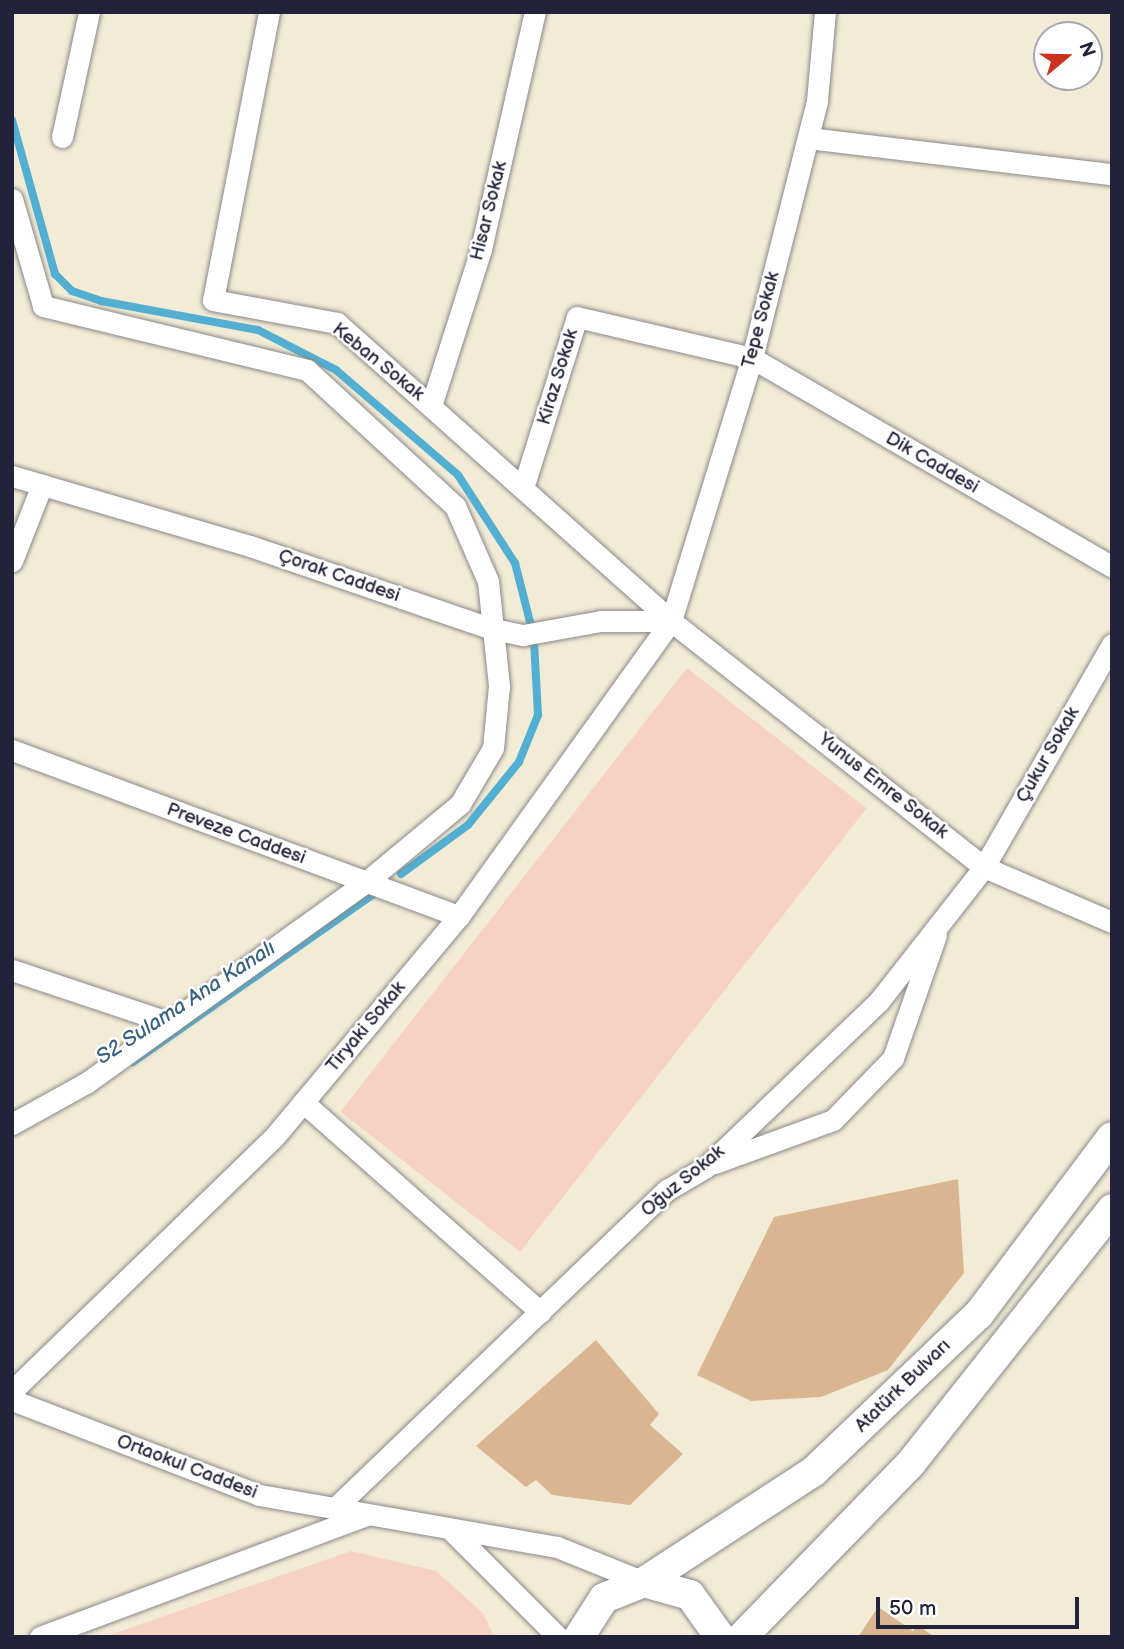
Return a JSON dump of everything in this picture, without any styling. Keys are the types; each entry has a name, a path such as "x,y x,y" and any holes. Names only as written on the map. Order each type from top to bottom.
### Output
{"main road":[{"name":"Atatürk Bulvarı","path":"579,1637 604,1598 644,1582 813,1472 979,1314 1112,1137"},
{"path":"743,1637 911,1463 1112,1209"},
{"path":"644,1582 690,1595 720,1637"}],"street":[{"path":"62,137 89,12"},
{"name":"Keban Sokak","path":"270,12 213,300 337,323 671,621"},
{"name":"Hisar Sokak","path":"431,406 481,249 535,12"},
{"name":"Tepe Sokak","path":"671,621 752,359 808,138 825,12"},
{"path":"808,138 1112,174"},
{"path":"12,199 43,306 307,370 396,447 456,506 488,581 489,628 499,686 493,748 460,804 366,882 167,1022 86,1083 12,1124"},
{"name":"Kiraz Sokak","path":"523,488 576,317 752,359"},
{"name":"Dik Caddesi","path":"752,359 1112,567"},
{"name":"Çorak Caddesi","path":"12,477 250,546 489,628 523,635 601,621 671,621"},
{"path":"12,562 42,485"},
{"name":"Yunus Emre Sokak","path":"671,621 984,867 1112,922"},
{"name":"Tiryaki Sokak","path":"12,1391 303,1102 459,916 671,621"},
{"name":"Çukur Sokak","path":"984,867 1112,644"},
{"name":"Preveze Caddesi","path":"12,750 459,916"},
{"name":"Oğuz Sokak","path":"335,1508 667,1189 706,1167 879,1000 984,867"},
{"path":"706,1167 833,1120 893,1058 939,925"},
{"path":"12,970 167,1022"},
{"path":"303,1102 540,1312"},
{"name":"Ortaokul Caddesi","path":"12,1401 259,1496 557,1547 644,1582"},
{"path":"40,1637 369,1514"},
{"path":"450,1529 558,1637"}],"shaded area":[{"path":"687,668 867,808 520,1252 340,1112"},
{"path":"351,1551 436,1571 483,1613 494,1637 104,1637"}],"building":[{"path":"958,1179 964,1273 888,1370 821,1397 751,1401 697,1375 774,1217"},
{"path":"596,1340 659,1414 650,1425 683,1454 630,1505 552,1495 536,1480 526,1487 476,1446"},
{"path":"878,1607 913,1631 917,1625 935,1637 858,1637"}],"waterway":[{"name":"S2 Sulama Ana Kanalı","path":"12,120 55,274 72,291 101,301 258,330 336,370 458,475 515,563 530,622"},
{"name":"S2 Sulama Ana Kanalı","path":"401,874 468,825 519,762 538,715 534,640"},
{"name":"S2 Sulama Ana Kanalı","path":"133,1062 374,894"}]}
